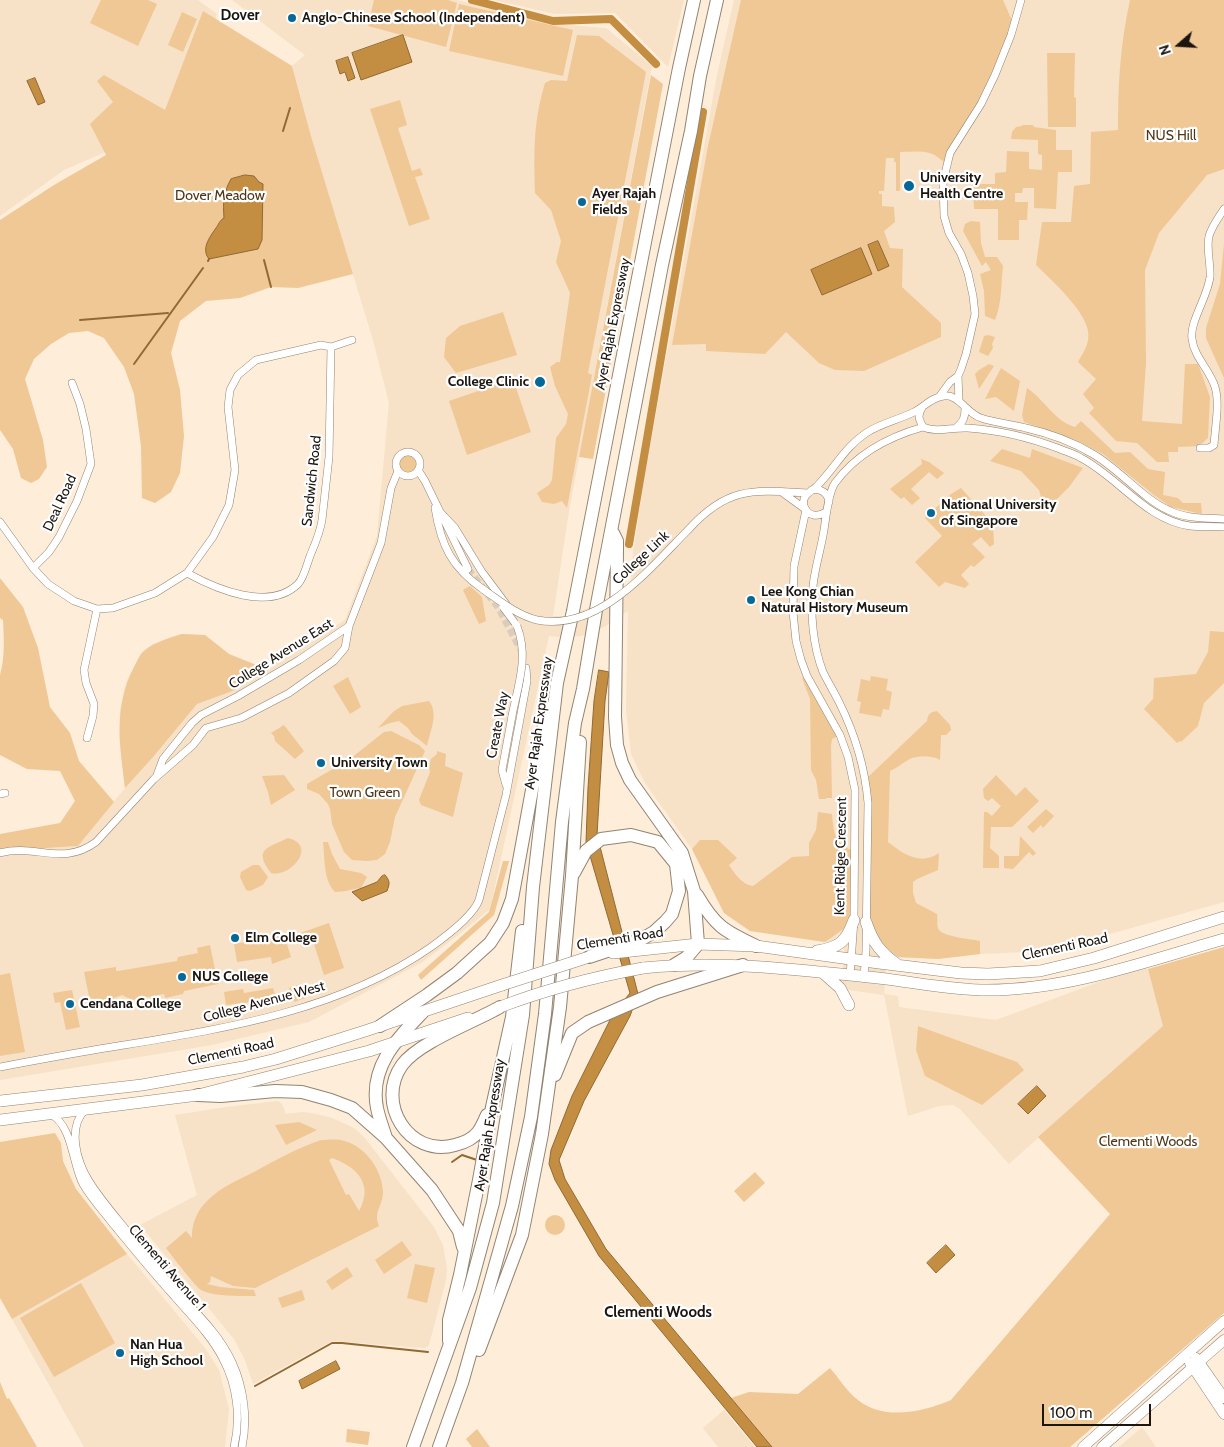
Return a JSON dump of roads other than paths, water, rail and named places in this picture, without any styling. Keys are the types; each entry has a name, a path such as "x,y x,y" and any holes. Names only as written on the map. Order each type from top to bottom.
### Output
{"highway":[{"name":"Ayer Rajah Expressway","path":"413,1447 470,1288 493,1203 523,1015 533,887 558,683 694,0"},
{"path":"439,1447 462,1383 512,1206 531,1117 545,1014 562,822 575,724 583,690 597,604 662,265 717,0"},
{"path":"612,530 618,549 615,716 617,745 622,763 630,780 682,853 694,891 708,915 718,926 756,946"},
{"path":"380,1026 458,972 490,943 503,924 512,900 546,710 558,683"},
{"path":"462,1383 482,1344 522,1234 530,1226 541,1180 537,1162 560,1007 572,876 583,690"},
{"path":"572,876 586,851 601,839 631,835 658,842 676,864 679,891 672,914 665,922 654,932 640,940 589,957"},
{"path":"449,1346 448,1320 460,1276 492,1107 512,1017 524,918 533,887"},
{"path":"673,965 687,957 698,944 694,891"},
{"path":"548,1092 572,1033 588,1022 657,992 744,965"},
{"path":"492,1107 478,1133 464,1143 432,1148 416,1140 404,1130 395,1114 392,1098 394,1080 402,1065 414,1054 443,1036 500,1007"},
{"path":"386,1138 376,1107 376,1084 384,1059 393,1044 422,1013"},
{"path":"198,1095 220,1096 275,1091 302,1092 352,1108 386,1138 427,1183 451,1216 459,1232 464,1252"}],"main road":[{"name":"Clementi Road","path":"0,1101 142,1085 276,1059 422,1013 589,957 632,950 698,944 756,946 900,966 988,974 1040,971 1094,958 1224,917"},
{"path":"803,953 834,947 842,942 848,935 854,920"},
{"path":"866,922 872,940 880,951 900,966"},
{"path":"0,1120 198,1095 393,1044 537,994 601,976 673,965 744,965 987,990 1041,986 1095,975 1224,939"},
{"path":"822,972 840,988 849,1005"},
{"path":"1083,1447 1224,1321"},
{"path":"1102,1447 1224,1340"},
{"path":"1188,1354 1224,1398"},
{"path":"1196,1364 1224,1414"}],"street":[{"path":"959,401 958,376 966,354 975,314 974,296 961,254 949,233 945,221 943,182 950,153 981,104 995,75 1011,35 1021,0"},
{"path":"1200,448 1210,448 1214,445 1216,395 1209,373 1194,349 1191,332 1210,278 1208,246 1211,230 1224,209"},
{"path":"0,522 33,568 62,594 84,605 97,609 113,608 155,593 187,573 213,537 229,505 235,470 228,406 230,390 238,375 256,360 321,345 331,347 352,340"},
{"name":"Sandwich Road","path":"187,573 201,581 242,595 259,598 279,595 299,583 320,530 322,520 329,456 331,347"},
{"path":"809,492 817,486 840,457 865,434 889,421 922,408 938,397 950,382 958,376"},
{"name":"Deal Road","path":"33,568 59,537 78,501 91,464 86,428 72,383"},
{"path":"938,397 953,397 965,409 979,418 1026,428 1072,444 1093,454 1168,510 1199,518 1224,519"},
{"path":"922,408 919,413 919,420 923,427"},
{"path":"956,428 962,423 965,409"},
{"name":"Kent Ridge Crescent","path":"864,977 866,961 868,830 866,779 851,727 823,671 813,630 813,585 827,508 835,484 866,453 889,438 923,427 929,430 979,429 1028,439 1082,458 1159,515 1189,526 1224,527"},
{"path":"349,626 381,543 391,488 398,471 396,464 402,454 408,452 414,454 419,459 418,470 434,498 468,569"},
{"path":"398,471 408,476 418,470"},
{"path":"783,493 814,515 820,515 827,508 829,498 825,492 818,490 809,492"},
{"name":"College Link","path":"434,498 438,528 449,555 458,569 470,580 518,613 537,620 554,621 586,615 607,605 633,585 697,521 730,497 754,491 809,492"},
{"name":"Kent Ridge Crescent","path":"809,492 804,499 794,578 793,612 796,641 807,676 840,735 848,757 855,790 854,920 850,976"},
{"name":"College Link","path":"440,512 452,524 482,572 508,606"},
{"name":"Create Way","path":"484,590 505,608 516,624 523,650 522,665 502,770 507,788"},
{"path":"87,738 94,704 86,683 84,670 97,609"},
{"name":"College Avenue East","path":"157,776 163,759 192,723 201,715 238,696 299,660 349,626"},
{"name":"College Avenue East","path":"0,853 10,850 66,855 85,850 102,836 157,776 193,745 206,728 250,714 289,692 334,661 345,648 349,626"},
{"name":"Create Way","path":"507,788 528,681 526,668"},
{"path":"855,790 866,779"},
{"name":"College Avenue West","path":"0,1067 198,1032 292,1011 344,993 397,969 441,940 476,907 486,879 490,852 507,788"},
{"path":"855,818 862,821 868,820"},
{"path":"855,829 862,828 868,830"},
{"name":"Clementi Avenue 1","path":"85,1110 75,1135 81,1164 89,1181 154,1265 227,1353 238,1376 245,1409 242,1447"},
{"name":"Clementi Avenue 1","path":"50,1114 61,1123 68,1134 72,1156 84,1184 128,1243 194,1314 217,1349 230,1373 238,1407 234,1447"}],"waterway":[{"path":"472,0 553,21 611,19 656,64"},
{"path":"283,131 290,108"},
{"path":"629,544 703,112"},
{"path":"264,260 271,287"},
{"path":"134,364 203,268"},
{"path":"80,320 168,313"},
{"path":"452,1162 462,1155 477,1160"},
{"path":"255,1386 332,1343 428,1352"}],"tunnel":[{"path":"468,569 498,607 521,650"}],"place":[{"name":"Anglo-Chinese School (Independent)","path":"292,18"},
{"name":"University Health Centre","path":"909,186"},
{"name":"Ayer Rajah Fields","path":"582,202"},
{"name":"College Clinic","path":"540,382"},
{"name":"National University of Singapore","path":"931,513"},
{"name":"Lee Kong Chian Natural History Museum","path":"751,600"},
{"name":"University Town","path":"321,763"},
{"name":"Elm College","path":"235,938"},
{"name":"NUS College","path":"182,977"},
{"name":"Cendana College","path":"70,1004"},
{"name":"Nan Hua High School","path":"120,1353"}],"district":[{"name":"Dover","path":"240,16"},
{"name":"Clementi Woods","path":"658,1313"}],"park label":[{"name":"NUS Hill","path":"1171,136"},
{"name":"Dover Meadow","path":"220,196"},
{"name":"Town Green","path":"365,793"}]}
